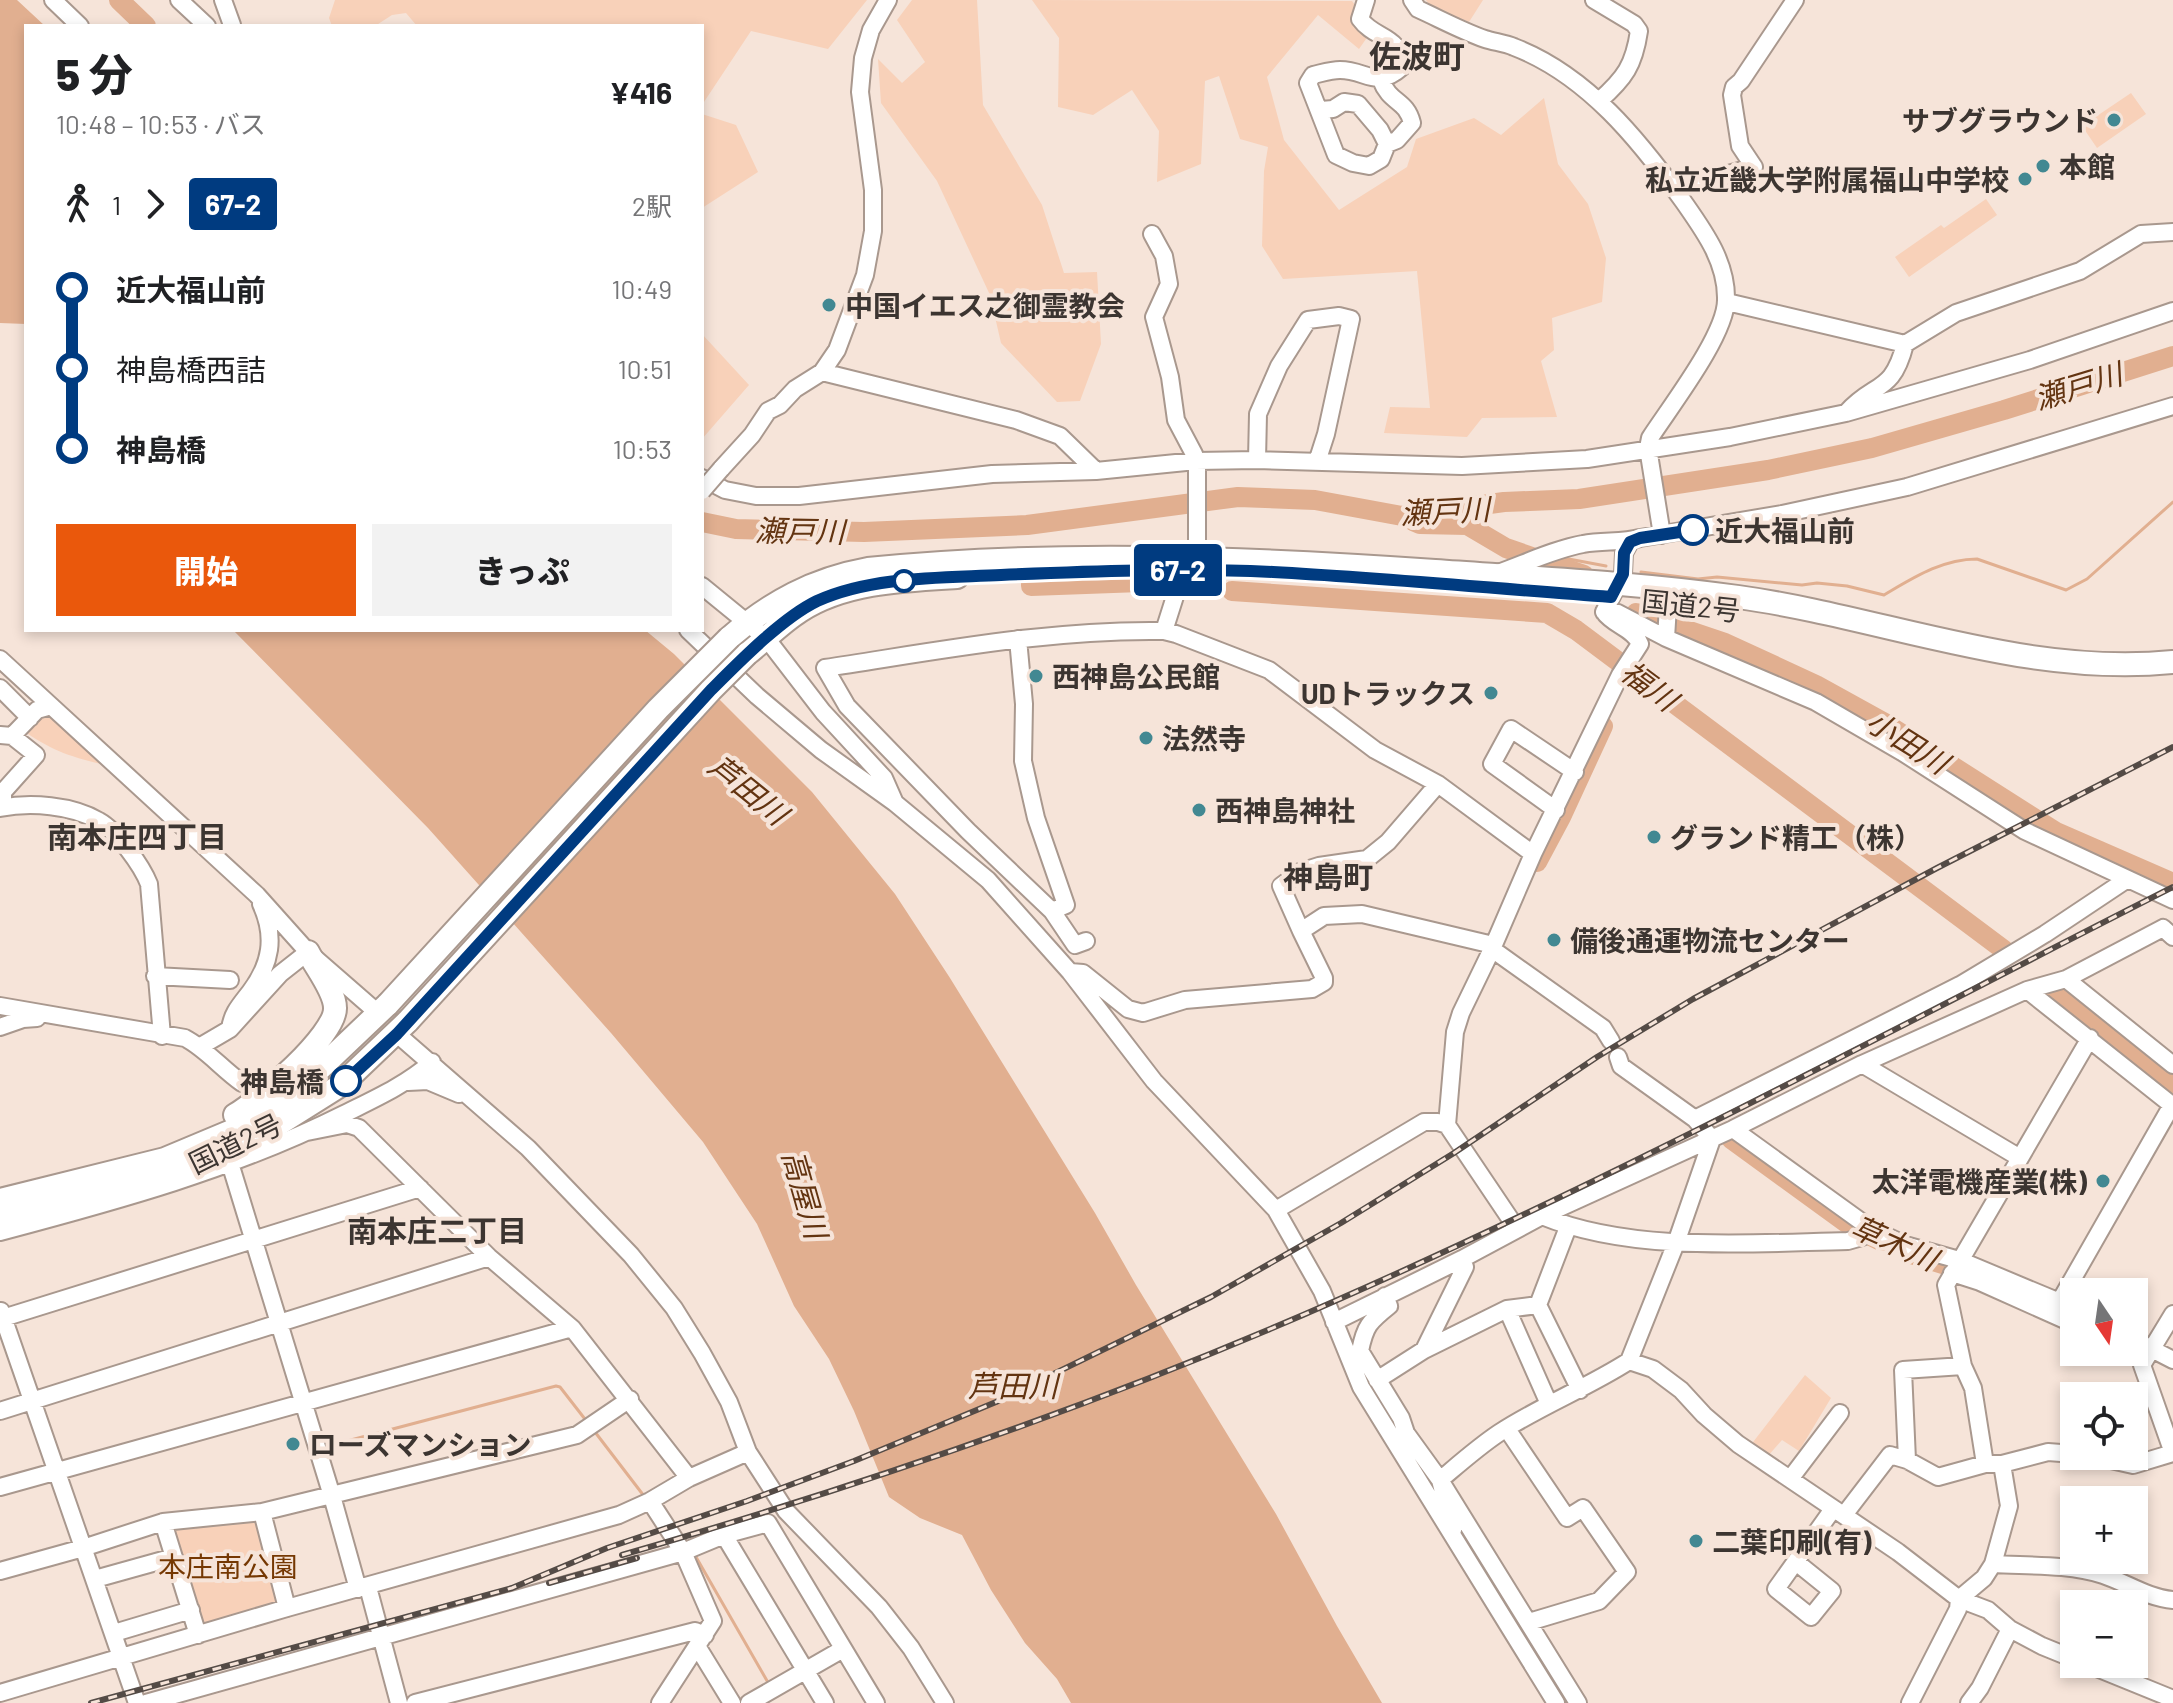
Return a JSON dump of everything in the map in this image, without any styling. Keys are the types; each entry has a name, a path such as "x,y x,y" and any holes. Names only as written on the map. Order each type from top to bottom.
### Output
{"highway":[{"name":"国道2号","path":"0,1221 185,1169 271,1129 341,1085 402,1027 747,654 798,612 817,601 866,587 968,576 1187,567 1267,559 1493,575 1611,598 1668,616 1788,618 2017,669 2091,678 2173,675"},
{"name":"国道2号","path":"0,1200 165,1159 239,1128 288,1099 383,1009 658,709 747,622 795,591 842,574 868,569 1027,560 1273,572 1611,598"},
{"name":"国道2号","path":"1668,616 1789,605 2047,661 2115,665 2173,662"},
{"path":"127,1168 198,1139 246,1109 275,1086 330,1028 335,1009 331,990 308,952"}],"street":[{"path":"53,0 78,24"},
{"path":"179,0 205,24"},
{"path":"223,0 232,24"},
{"path":"704,489 752,435 768,411 822,372 837,350 856,303 873,231 873,190 860,92 863,58 871,30 888,0"},
{"path":"1366,0 1360,19 1370,30 1387,36 1402,55 1402,67 1381,80 1343,70 1313,75 1308,83 1336,155 1353,163 1369,166 1381,159 1387,144 1397,140 1412,123 1407,108 1386,93 1381,80"},
{"path":"1412,0 1418,9 1484,39 1514,46 1599,101 1653,161 1708,237 1722,271 1727,302 1714,339 1650,438 1648,451 1661,530"},
{"path":"1594,0 1634,24 1639,31 1636,51 1628,71 1599,101"},
{"path":"1674,189 1754,167 1740,146 1732,95 1734,87 1795,0"},
{"path":"1321,110 1333,109 1344,102 1358,104 1380,130 1387,144"},
{"path":"1846,413 1860,398 1886,384 1899,366 1905,344 1956,313 2080,271 2141,234 2173,232"},
{"path":"1152,234 1164,256 1169,284 1154,317 1170,377 1176,420 1197,465 1187,567 1164,631"},
{"path":"1727,302 1905,344"},
{"path":"704,479 725,490 756,496 799,496 992,474 1096,471 1257,460 1462,466 1587,459 1730,437 1846,413 2030,360 2173,311"},
{"path":"1257,460 1258,414 1279,366 1308,320 1339,316 1351,319 1317,462"},
{"path":"822,372 1016,420 1060,436 1096,471"},
{"path":"1447,1125 1455,1032 1461,1013 1533,854 1620,675 1640,644 1638,638 1608,618 1611,598 1623,574 1626,546 1630,542 1661,530 1782,514 1907,487 2173,406"},
{"path":"2153,412 2173,413"},
{"path":"1493,575 1582,544 1619,540 1630,542"},
{"path":"704,588 767,639 823,712 884,778 895,803"},
{"path":"1611,598 1618,613 1668,616 1902,752 2018,827 2173,900"},
{"path":"859,753 851,724 816,673 825,668 1018,639 1118,631 1164,631 1269,670 1375,750 1438,784 1533,854"},
{"path":"690,632 757,696 821,750 895,803 988,880 1070,972 1154,1081 1276,1210 1322,1291 1361,1387 1556,1703"},
{"path":"1018,639 1024,704 1023,761 1036,818 1066,905 1052,911"},
{"path":"0,659 257,895 308,952 383,1009"},
{"path":"825,668 847,706 869,730 1052,911 1075,945 1086,941"},
{"path":"0,688 30,718"},
{"path":"51,706 37,710 6,735 36,755 3,792 1,807 52,807 101,821 143,867 149,884 162,1036"},
{"path":"1556,810 1492,764 1511,729 1575,772"},
{"path":"1070,972 1083,973 1128,1009 1143,1013 1185,1000 1312,989 1324,982 1324,978 1281,886 1300,872 1319,866 1367,859 1388,842 1438,784"},
{"path":"988,880 1001,882 1052,911"},
{"path":"1695,1119 1960,985 2126,880"},
{"path":"230,1029 232,1015 262,974 270,952 270,930 257,895"},
{"path":"1301,931 1324,916 1362,914 1493,947 1603,1028 1611,1041"},
{"path":"1334,1322 1542,1216 1712,1139 1862,1064 2027,990 2066,979 2163,928 2173,937"},
{"path":"201,1046 230,1029 280,974 308,952"},
{"path":"155,976 230,980"},
{"path":"2066,979 2173,1065"},
{"path":"2027,990 2173,1106 2081,1278"},
{"path":"0,1006 185,1038 201,1046 218,1066 242,1083"},
{"path":"0,1027 23,1019 54,1017"},
{"path":"402,1027 432,1062 488,1111 598,1219 674,1308 729,1402 748,1452 786,1511 879,1607 911,1648 945,1703"},
{"path":"1985,1464 1973,1388 1963,1366 1946,1285 2090,1038"},
{"path":"1618,1057 1621,1066 1695,1119 1712,1139"},
{"path":"0,1232 125,1199 230,1163 307,1132 408,1082 432,1062"},
{"path":"1862,1064 2020,1158"},
{"path":"408,1082 428,1081 451,1088 488,1111"},
{"path":"1276,1210 1424,1122 1438,1122 1447,1125 1517,1229"},
{"path":"307,1132 347,1124 359,1128 489,1257 572,1328 689,1478"},
{"path":"1733,1129 1867,1231 1955,1267 2060,1303"},
{"path":"1440,1480 1507,1429 1629,1361 1676,1243 1712,1139"},
{"path":"230,1163 259,1239 308,1401 332,1496 399,1703"},
{"path":"137,1703 2,1314 420,1188"},
{"path":"1542,1216 1568,1227 1676,1243 1848,1241 1867,1231"},
{"path":"1568,1227 1538,1305 1580,1390"},
{"path":"0,1411 489,1257"},
{"path":"1424,1350 1465,1267 1462,1259"},
{"path":"1955,1267 1980,1282 2060,1318"},
{"path":"1385,1296 1389,1306 1369,1322 1360,1351 1401,1418 1406,1433"},
{"path":"1377,1380 1424,1350 1507,1309 1538,1305"},
{"path":"1507,1309 1549,1404"},
{"path":"2148,1350 2173,1314"},
{"path":"0,1487 572,1328"},
{"path":"2148,1355 2173,1360"},
{"path":"1629,1361 1653,1369 1681,1390 1738,1444 1959,1599 1988,1610 2010,1629 2060,1653"},
{"path":"1907,1460 1903,1370 1963,1366"},
{"path":"2142,1366 2173,1453 2148,1460"},
{"path":"1361,1387 1406,1433 1440,1480 1578,1703"},
{"path":"0,1571 163,1522 262,1512 577,1435 630,1399"},
{"path":"1790,1479 1840,1413"},
{"path":"1507,1429 1567,1518 1583,1508 1627,1572 1599,1601 1529,1622"},
{"path":"0,1693 619,1515 689,1478 748,1452"},
{"path":"1796,1562 1890,1455 1907,1460 1938,1477 1985,1464 2002,1464 2048,1452 2060,1453"},
{"path":"1910,1703 1958,1609 1959,1599 1984,1578 1993,1564 2009,1506 2002,1464"},
{"path":"1440,1480 1457,1545"},
{"path":"650,1501 683,1552 713,1621 660,1703"},
{"path":"262,1512 287,1608"},
{"path":"163,1522 198,1635"},
{"path":"146,1703 683,1552 724,1535 768,1523 876,1703"},
{"path":"724,1535 825,1703"},
{"path":"95,1579 174,1557"},
{"path":"1993,1564 2072,1569 2103,1575 2159,1599 2173,1600"},
{"path":"114,1633 191,1610"},
{"path":"1500,1613 1555,1665"},
{"path":"1969,1703 2010,1629"},
{"path":"415,1703 695,1631 732,1703"},
{"path":"749,1703 843,1649"},
{"path":"2121,1678 2173,1699"}],"green space":[{"path":"335,0 867,0 828,49 751,31 704,102 704,24 415,24 406,13 392,15 378,24 331,24 329,18"},
{"path":"912,0 977,0 983,105 1042,205 1064,273 1097,272 1101,344 1080,401 1057,402 1001,343 990,295 937,181 881,103 878,59 902,83 925,62 897,20"},
{"path":"1032,0 1352,1 1373,29 1359,49 1318,15 1267,77 1284,140 1339,210 1407,167 1416,139 1474,118 1501,135 1544,98 1558,164 1588,204 1606,258 1602,302 1552,318 1554,350 1541,361 1557,417 1482,418 1467,437 1384,433 1390,407 1430,408 1417,271 1283,279 1262,246 1264,171 1268,147 1240,139 1219,76 1205,81 1201,164 1157,182 1159,131 1132,90 1093,115 1058,107 1059,38"},
{"path":"1426,0 1483,0 1469,22 1431,7"},
{"name":"サブグラウンド","path":"2131,93 2146,114 2097,148 2082,126"},
{"path":"704,115 736,125 758,172 704,207"},
{"path":"1986,199 1997,215 1909,277 1895,257"},
{"path":"704,336 749,385 704,437"},
{"path":"43,709 101,764 59,751 21,729"},
{"path":"1805,1375 1831,1398 1799,1451 1782,1440 1767,1457 1750,1446"},
{"name":"本庄南公園","path":"256,1517 283,1602 199,1624 169,1530"}],"water":[{"path":"0,0 17,0 43,24 24,24 24,324 0,323"},
{"name":"芦田川","path":"235,632 647,632 674,654 812,792 895,894 1095,1213 1276,1514 1382,1703 1071,1703 1057,1679 1025,1643 991,1590 962,1535 920,1518 889,1497 829,1359 794,1306 757,1224 703,1142 611,1033 428,828"}],"waterway":[{"name":"瀬戸川","path":"119,0 144,24"},
{"name":"瀬戸川","path":"704,522 736,529 864,532 1027,525 1238,497 1315,500 1402,516 1504,502 1579,499 1768,470 1872,448 2173,356"},
{"path":"1641,572 1698,579 1717,577 1802,585 1817,583 1884,595 1940,566 1977,559 2066,590 2087,579 2173,502"},
{"name":"小田川","path":"1413,521 1420,524 1467,525 1506,548 1584,575"},
{"name":"小田川","path":"1514,551 1531,553"},
{"path":"1558,557 1606,566"},
{"name":"福川","path":"1031,581 1031,586 1168,581 1188,588"},
{"name":"福川","path":"1232,591 1547,613 1576,630 2004,950"},
{"name":"小田川","path":"1636,613 1725,643 1816,685 1883,722 2056,832 2173,883"},
{"name":"草木川","path":"1537,862 1603,726"},
{"name":"福川","path":"2055,989 2173,1083"},
{"name":"草木川","path":"1731,1139 1852,1227 1881,1241"},
{"name":"草木川","path":"1911,1254 1971,1273"},
{"path":"323,1443 328,1446 556,1386 588,1423"},
{"path":"595,1432 644,1496"},
{"path":"696,1557 770,1686"}],"railway":[{"path":"91,1703 512,1588 607,1548 854,1461 996,1402 1211,1297 1341,1223 1454,1153 1597,1057 1693,999 1937,868 2173,747"},
{"path":"622,1555 803,1500 983,1440 1160,1374 1335,1301 1652,1152 2173,887"},
{"path":"549,1583 637,1558"}],"bus line":[{"name":"67-2","path":"346,1081 397,1034 711,690 747,654 798,612 817,601 866,587 928,579 1185,570 1273,572 1611,597 1623,574 1624,553 1630,542 1693,530"}],"place":[{"name":"サブグラウンド","path":"2114,120"},
{"name":"本館","path":"2043,166"},
{"name":"私立近畿大学附属福山中学校","path":"2025,179"},
{"name":"中国イエス之御霊教会","path":"829,305"},
{"name":"近大福山前","path":"1693,530"},
{"name":"西神島公民館","path":"1036,676"},
{"name":"UDトラックス","path":"1491,693"},
{"name":"法然寺","path":"1146,738"},
{"name":"西神島神社","path":"1199,810"},
{"name":"グランド精工（株）","path":"1654,837"},
{"name":"備後通運物流センター","path":"1554,940"},
{"name":"神島橋","path":"346,1081"},
{"name":"太洋電機産業(株)","path":"2103,1181"},
{"name":"ローズマンション","path":"293,1444"},
{"name":"二葉印刷(有)","path":"1696,1541"}],"district":[{"name":"佐波町","path":"1417,55"},
{"name":"南本庄四丁目","path":"137,836"},
{"name":"神島町","path":"1328,876"},
{"name":"南本庄二丁目","path":"437,1230"}],"water label":[{"name":"高屋川","path":"806,1194"}]}
